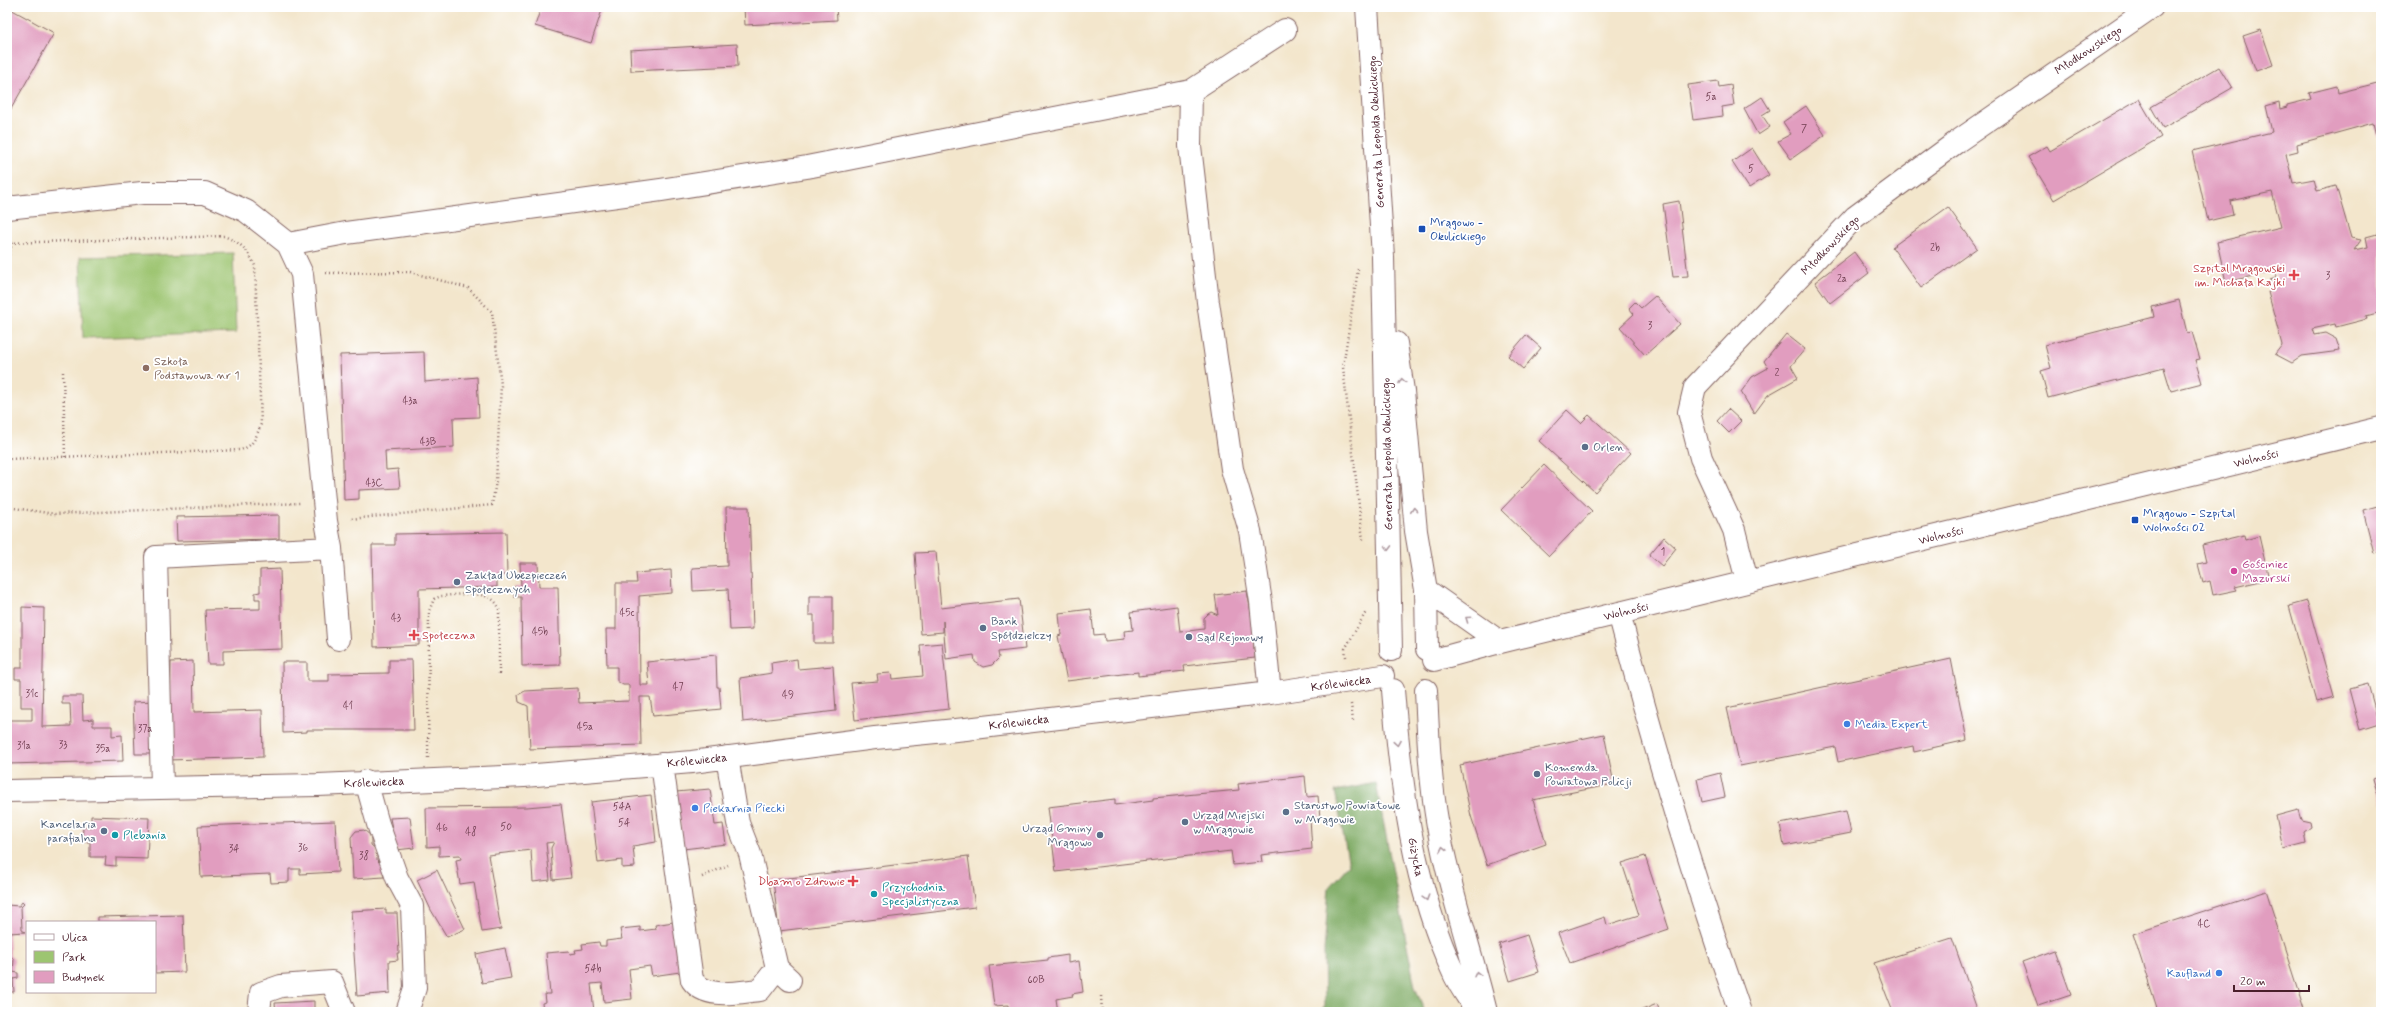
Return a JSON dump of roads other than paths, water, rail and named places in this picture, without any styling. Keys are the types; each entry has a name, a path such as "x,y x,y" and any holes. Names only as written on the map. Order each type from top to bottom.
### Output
{"street":[{"name":"Generała Leopolda Okulickiego","path":"1368,7 1383,257 1391,650"},
{"name":"Młodkowskiego","path":"1747,581 1734,530 1701,458 1689,412 1695,387 1855,217 1958,141 2152,7"},
{"path":"288,244 346,233 661,190 807,167 1191,91 1285,30"},
{"path":"1191,91 1190,146 1208,302 1232,469 1250,531 1261,602 1270,693"},
{"path":"7,208 142,193 205,193 246,210 288,244 302,274 325,511 331,548 338,639"},
{"name":"Generała Leopolda Okulickiego","path":"1383,257 1403,391 1416,531 1426,590 1431,655"},
{"name":"Wolności","path":"1431,655 1500,642 2381,428"},
{"path":"162,787 156,557 331,548"},
{"path":"1426,590 1500,642"},
{"path":"1619,613 1643,703 1721,957 1740,1012"},
{"path":"1362,680 1390,692 1413,696 1426,690 1435,676 1431,655 1413,643 1397,645 1391,650 1382,667 1390,692"},
{"name":"Królewiecka","path":"7,791 318,785 366,781 524,776 727,757 875,738 966,729 1270,693 1362,680 1390,692"},
{"path":"1426,690 1428,732 1438,826 1452,893 1473,960 1486,1012"},
{"name":"Giżycka","path":"1390,692 1417,869 1432,916 1456,976 1478,1012"},
{"path":"662,764 692,980 697,988 707,992 760,990 784,974 750,854 738,823 727,757"},
{"path":"366,781 378,824 397,878 412,906 416,988 406,1012"},
{"path":"259,1012 261,993 280,986 332,982 344,1012"}],"place":[{"name":"Mrągowo - Okulickiego","path":"1422,229"},
{"name":"Szpital Mrągowski im. Michała Kajki","path":"2294,275"},
{"name":"Szkoła Podstawowa nr 1","path":"146,368"},
{"name":"Orlen","path":"1585,447"},
{"name":"Mrągowo - Szpital Wolności 02","path":"2135,520"},
{"name":"Gościniec Mazurski","path":"2234,571"},
{"name":"Zakład Ubezpieczeń Społecznych","path":"457,582"},
{"name":"Bank Spółdzielczy","path":"983,628"},
{"name":"Społeczna","path":"414,635"},
{"name":"Sąd Rejonowy","path":"1189,637"},
{"name":"Media Expert","path":"1847,724"},
{"name":"Komenda Powiatowa Policji","path":"1537,774"},
{"name":"Piekarnia Piecki","path":"695,808"},
{"name":"Starostwo Powiatowe w Mrągowie","path":"1286,812"},
{"name":"Urząd Miejski w Mrągowie","path":"1185,822"},
{"name":"Kancelaria parafialna","path":"104,831"},
{"name":"Plebania","path":"115,835"},
{"name":"Urząd Gminy Mrągowo","path":"1100,835"},
{"name":"Dbam o Zdrowie","path":"853,881"},
{"name":"Przychodnia Specjalistyczna","path":"874,894"},
{"name":"Kaufland","path":"2219,973"}]}
